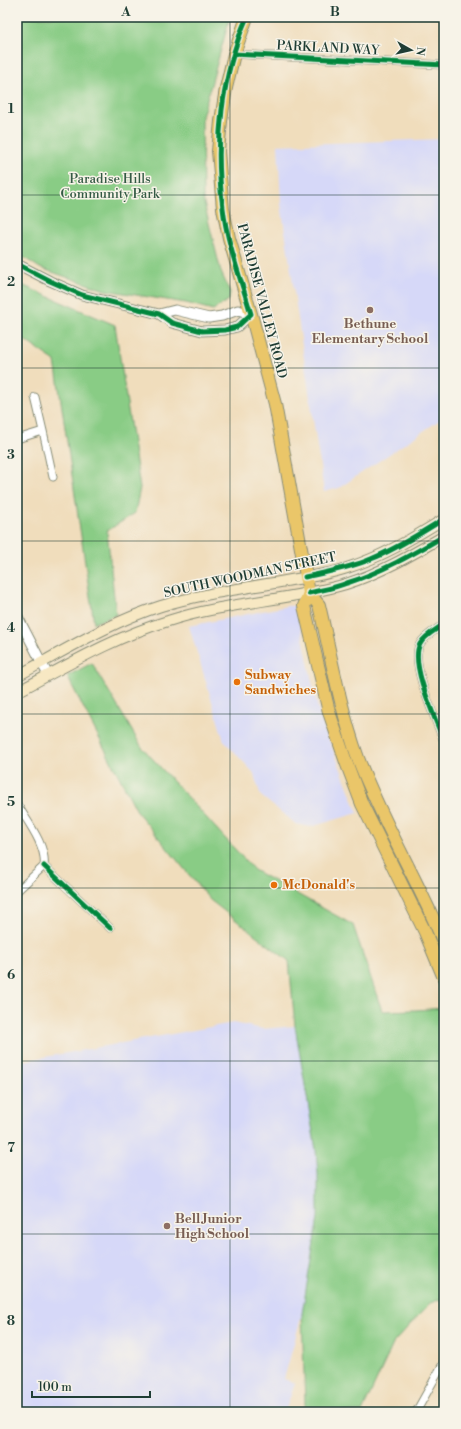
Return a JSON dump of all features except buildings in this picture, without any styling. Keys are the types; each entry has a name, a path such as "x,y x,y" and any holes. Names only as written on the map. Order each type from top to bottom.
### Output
{"main road":[{"name":"PARADISE VALLEY ROAD","path":"247,17 234,54 226,88 218,151 223,209 229,238 275,404 309,593 319,605 342,708 358,758 375,799 444,943"},
{"name":"SOUTH WOODMAN STREET","path":"17,676 126,618 190,598 306,577 346,568 372,559 398,546 444,519"},
{"name":"SOUTH WOODMAN STREET","path":"17,692 136,631 169,620 203,612 309,593 346,584 373,574 408,557 444,536"},
{"name":"PARADISE VALLEY ROAD","path":"309,593 304,606 329,712 346,762 362,804 425,932 444,978"}],"street":[{"name":"PARKLAND WAY","path":"234,54 444,65"},
{"path":"17,264 82,295 159,314 172,323 202,331 225,330 238,327 251,314 238,310 222,316 209,318 174,310 159,314"},
{"path":"35,397 53,477"},
{"path":"17,439 43,431"},
{"path":"17,615 48,675"},
{"path":"444,624 423,640 417,652 424,688 444,741"},
{"path":"17,804 43,849 45,859 44,866 17,891"},
{"path":"44,866 110,928"},
{"path":"416,1412 444,1362"}],"shaded area":[{"name":"Bethune Elementary School","path":"444,139 444,417 339,488 324,492 281,204 278,145"},
{"path":"288,606 295,606 298,613 316,701 323,724 358,813 310,827 296,824 261,796 253,772 224,741 189,626"},
{"name":"Bell Junior High School","path":"233,1023 263,1029 295,1026 316,1150 318,1174 318,1218 302,1314 284,1379 295,1383 285,1412 17,1412 17,1062"}],"green space":[{"name":"Paradise Hills Community Park","path":"17,17 230,17 202,117 203,199 221,272 230,292 229,300 213,310 186,303 105,290 40,268 17,253"},
{"path":"17,283 115,325 140,488 135,513 107,531 116,615 94,623 55,361 17,335"},
{"path":"92,663 141,746 254,870 353,925 382,1011 444,1008 444,1298 430,1303 394,1342 362,1412 302,1412 305,1404 302,1314 318,1218 318,1174 316,1150 295,1026 289,961 210,900 138,813 67,676"}],"cycle path":[{"path":"17,264 82,295 159,314 172,323 202,331 225,330 237,327 251,314 225,221 220,184 219,159 222,111 226,86 231,63 247,17"},
{"path":"234,54 444,65"},
{"path":"305,577 347,567 381,555 444,519"},
{"path":"309,593 338,586 373,574 444,536"},
{"path":"444,624 425,638 420,644 418,653 418,664 425,692 444,741"},
{"path":"44,866 110,928"}],"place":[{"name":"Bethune Elementary School","path":"370,310"},
{"name":"Subway Sandwiches","path":"237,682"},
{"name":"McDonald's","path":"274,885"},
{"name":"Bell Junior High School","path":"167,1226"}]}
